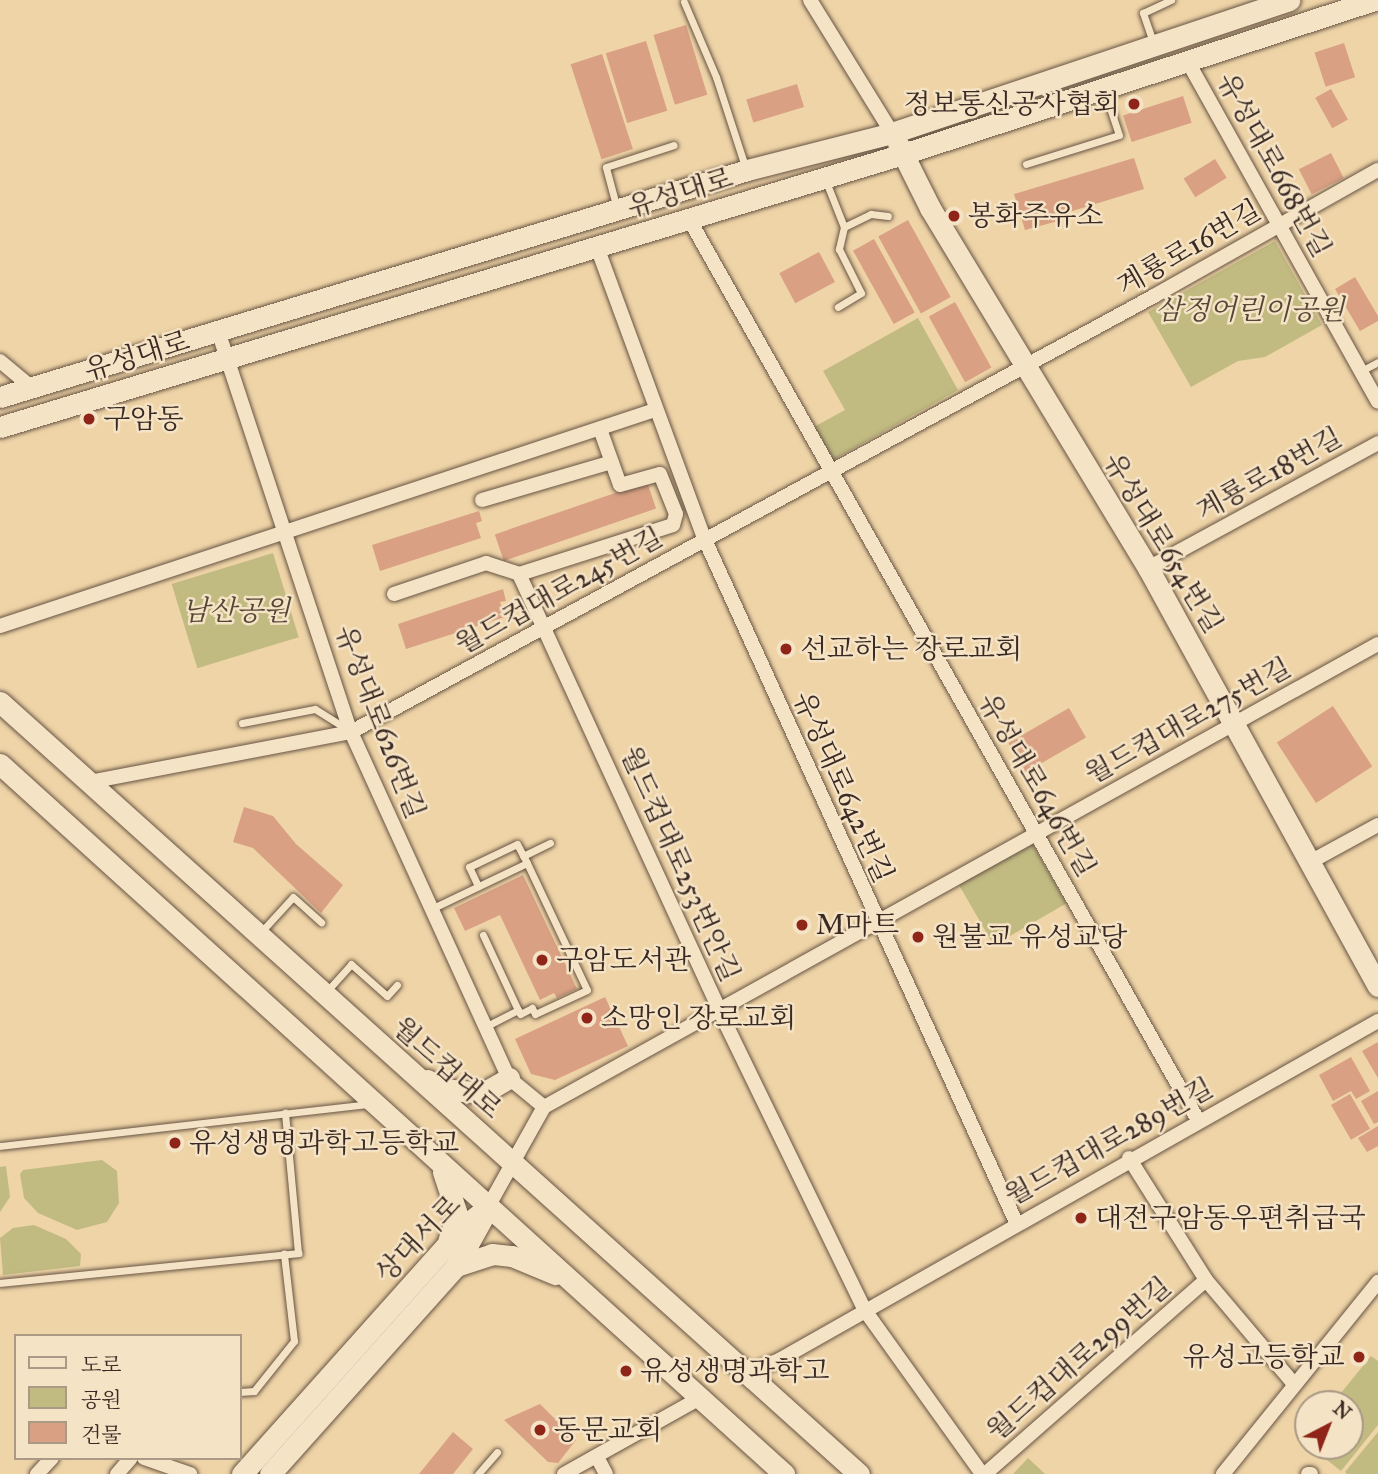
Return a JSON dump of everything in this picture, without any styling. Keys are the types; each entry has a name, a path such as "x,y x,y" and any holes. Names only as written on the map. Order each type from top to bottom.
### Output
{"street":[{"path":"810,0 892,133"},
{"name":"유성대로","path":"0,427 903,154 1286,31 1373,0"},
{"path":"1279,2 1286,31"},
{"name":"유성대로","path":"0,397 747,170 892,133 1279,2"},
{"name":"유성대로668번길","path":"1188,62 1378,402"},
{"name":"유성대로654번길","path":"892,133 1025,367 1147,568 1378,986"},
{"name":"계룡로16번길","path":"1025,367 1378,170"},
{"name":"유성대로646번길","path":"689,219 830,473 1198,1120"},
{"name":"유성대로642번길","path":"597,247 705,540 878,924 1017,1222"},
{"name":"유성대로626번길","path":"218,331 351,732 509,1077 544,1107"},
{"path":"0,361 31,387"},
{"name":"월드컵대로245번길","path":"89,782 351,732 1025,367"},
{"path":"0,626 655,410"},
{"path":"394,594 486,563 519,574 673,525 676,513 660,474 620,485 600,429"},
{"name":"계룡로18번길","path":"1147,568 1378,443"},
{"path":"482,500 612,462"},
{"name":"월드컵대로253번안길","path":"519,574 534,614 545,626 720,1012 864,1309"},
{"name":"월드컵대로275번길","path":"544,1107 720,1012 1378,643"},
{"name":"월드컵대로","path":"0,702 511,1165 859,1474"},
{"path":"0,764 784,1474"},
{"path":"1310,862 1378,825"},
{"name":"월드컵대로289번길","path":"747,1373 779,1360 1129,1158 1378,1021"},
{"path":"411,1073 443,1089 474,1093 496,1089 509,1077"},
{"path":"488,1207 544,1107"},
{"name":"월드컵대로299번길","path":"1129,1158 1206,1280 1294,1384"},
{"path":"439,1164 457,1214 450,1257 492,1254 512,1256 567,1278"},
{"name":"상대서로","path":"270,1474 450,1257 488,1207"},
{"name":"상대서로","path":"242,1474 450,1257"},
{"name":"월드컵대로299번길","path":"984,1474 1206,1280"},
{"path":"1223,1474 1378,1282"},
{"path":"864,1309 984,1474"},
{"path":"564,1474 700,1398"},
{"path":"597,1457 606,1474"},
{"path":"37,1474 50,1460"},
{"path":"117,1474 129,1460"},
{"path":"150,1460 190,1474"}],"lane":[{"path":"1154,46 1143,13 1171,0"},
{"path":"684,2 716,77 747,170"},
{"path":"1026,164 1119,135 1104,89"},
{"path":"617,209 606,167 674,145"},
{"path":"825,178 844,227 839,249 862,293 838,307"},
{"path":"844,227 871,214 888,216"},
{"path":"1361,372 1378,362"},
{"path":"242,723 315,709 351,732"},
{"path":"431,909 525,860 550,843"},
{"path":"478,886 469,867 517,844 587,990 535,1014 532,1008 520,1014 483,935"},
{"path":"258,935 293,897 321,922"},
{"path":"324,994 351,964 387,996 397,985"},
{"path":"486,1026 518,1010"},
{"path":"0,1146 373,1104"},
{"path":"0,1283 298,1252 285,1113"},
{"path":"242,1392 254,1391 294,1340 284,1254"},
{"path":"478,1474 497,1452"}],"green space":[{"name":"삼정어린이공원","path":"1275,241 1322,325 1265,357 1238,361 1191,387 1148,312"},
{"path":"918,318 958,390 831,461 812,428 845,410 823,371"},
{"name":"남산공원","path":"273,553 299,637 197,668 172,584"},
{"path":"1030,840 1066,903 994,945 957,882"},
{"path":"102,1160 117,1171 119,1203 107,1222 77,1230 38,1213 24,1198 20,1174 23,1170"},
{"path":"6,1166 10,1197 0,1212 0,1167"},
{"path":"34,1225 66,1239 81,1254 80,1266 3,1275 0,1238 13,1228"},
{"path":"1371,1356 1378,1361 1378,1425 1364,1442 1364,1390 1343,1390"},
{"path":"1378,1432 1378,1474 1347,1474 1345,1472 1355,1460 1364,1460 1364,1449"},
{"path":"1028,1458 1045,1474 1013,1474"},
{"path":"1327,1460 1350,1460 1341,1471"}],"building":[{"path":"686,25 707,95 675,105 653,35"},
{"path":"646,41 667,111 627,123 606,53"},
{"path":"1344,43 1355,77 1326,87 1315,53"},
{"path":"602,54 633,149 602,159 571,64"},
{"path":"797,84 804,107 753,122 746,99"},
{"path":"1331,89 1348,120 1332,128 1315,98"},
{"path":"1183,96 1192,123 1132,142 1123,115"},
{"path":"1331,153 1344,178 1312,194 1299,169"},
{"path":"1134,158 1144,189 1056,216 1058,221 1025,230 1014,194"},
{"path":"1215,159 1227,178 1195,197 1184,179"},
{"path":"908,220 951,297 921,313 878,236"},
{"path":"874,239 915,312 894,324 853,251"},
{"path":"819,252 835,282 795,303 779,273"},
{"path":"1355,277 1378,316 1378,321 1360,331 1335,289"},
{"path":"955,302 991,368 965,382 929,317"},
{"path":"647,482 656,508 504,561 495,534"},
{"path":"479,511 482,521 476,523 481,538 380,571 372,545"},
{"path":"503,589 506,601 500,602 505,617 406,649 398,624"},
{"path":"1333,706 1372,766 1316,803 1277,742"},
{"path":"1069,708 1086,737 1025,772 1008,743"},
{"path":"244,807 273,816 296,844 343,885 321,913 253,848 233,842"},
{"name":"구암도서관","path":"523,875 577,989 557,998 554,993 540,1000 500,915 465,931 454,908"},
{"name":"소망인 장로교회","path":"605,997 628,1046 555,1080 531,1074 515,1039"},
{"path":"1378,1042 1378,1078 1362,1051"},
{"path":"1351,1057 1370,1091 1356,1099 1351,1091 1333,1101 1319,1075"},
{"path":"1378,1091 1378,1122 1374,1124 1361,1101"},
{"path":"1350,1094 1370,1129 1351,1140 1331,1105"},
{"path":"1378,1126 1378,1146 1367,1152 1358,1138"},
{"name":"동문교회","path":"540,1404 576,1440 558,1463 548,1462 504,1420"},
{"path":"453,1432 473,1449 453,1474 419,1474"}],"place":[{"name":"정보통신공사협회","path":"1134,104"},
{"name":"봉화주유소","path":"954,216"},
{"name":"구암동","path":"89,419"},
{"name":"선교하는 장로교회","path":"786,649"},
{"name":"M마트","path":"802,925"},
{"name":"원불교 유성교당","path":"918,937"},
{"name":"구암도서관","path":"542,960"},
{"name":"소망인 장로교회","path":"587,1018"},
{"name":"유성생명과학고등학교","path":"175,1143"},
{"name":"대전구암동우편취급국","path":"1081,1218"},
{"name":"유성고등학교","path":"1359,1357"},
{"name":"유성생명과학고","path":"626,1371"},
{"name":"동문교회","path":"540,1430"}]}
